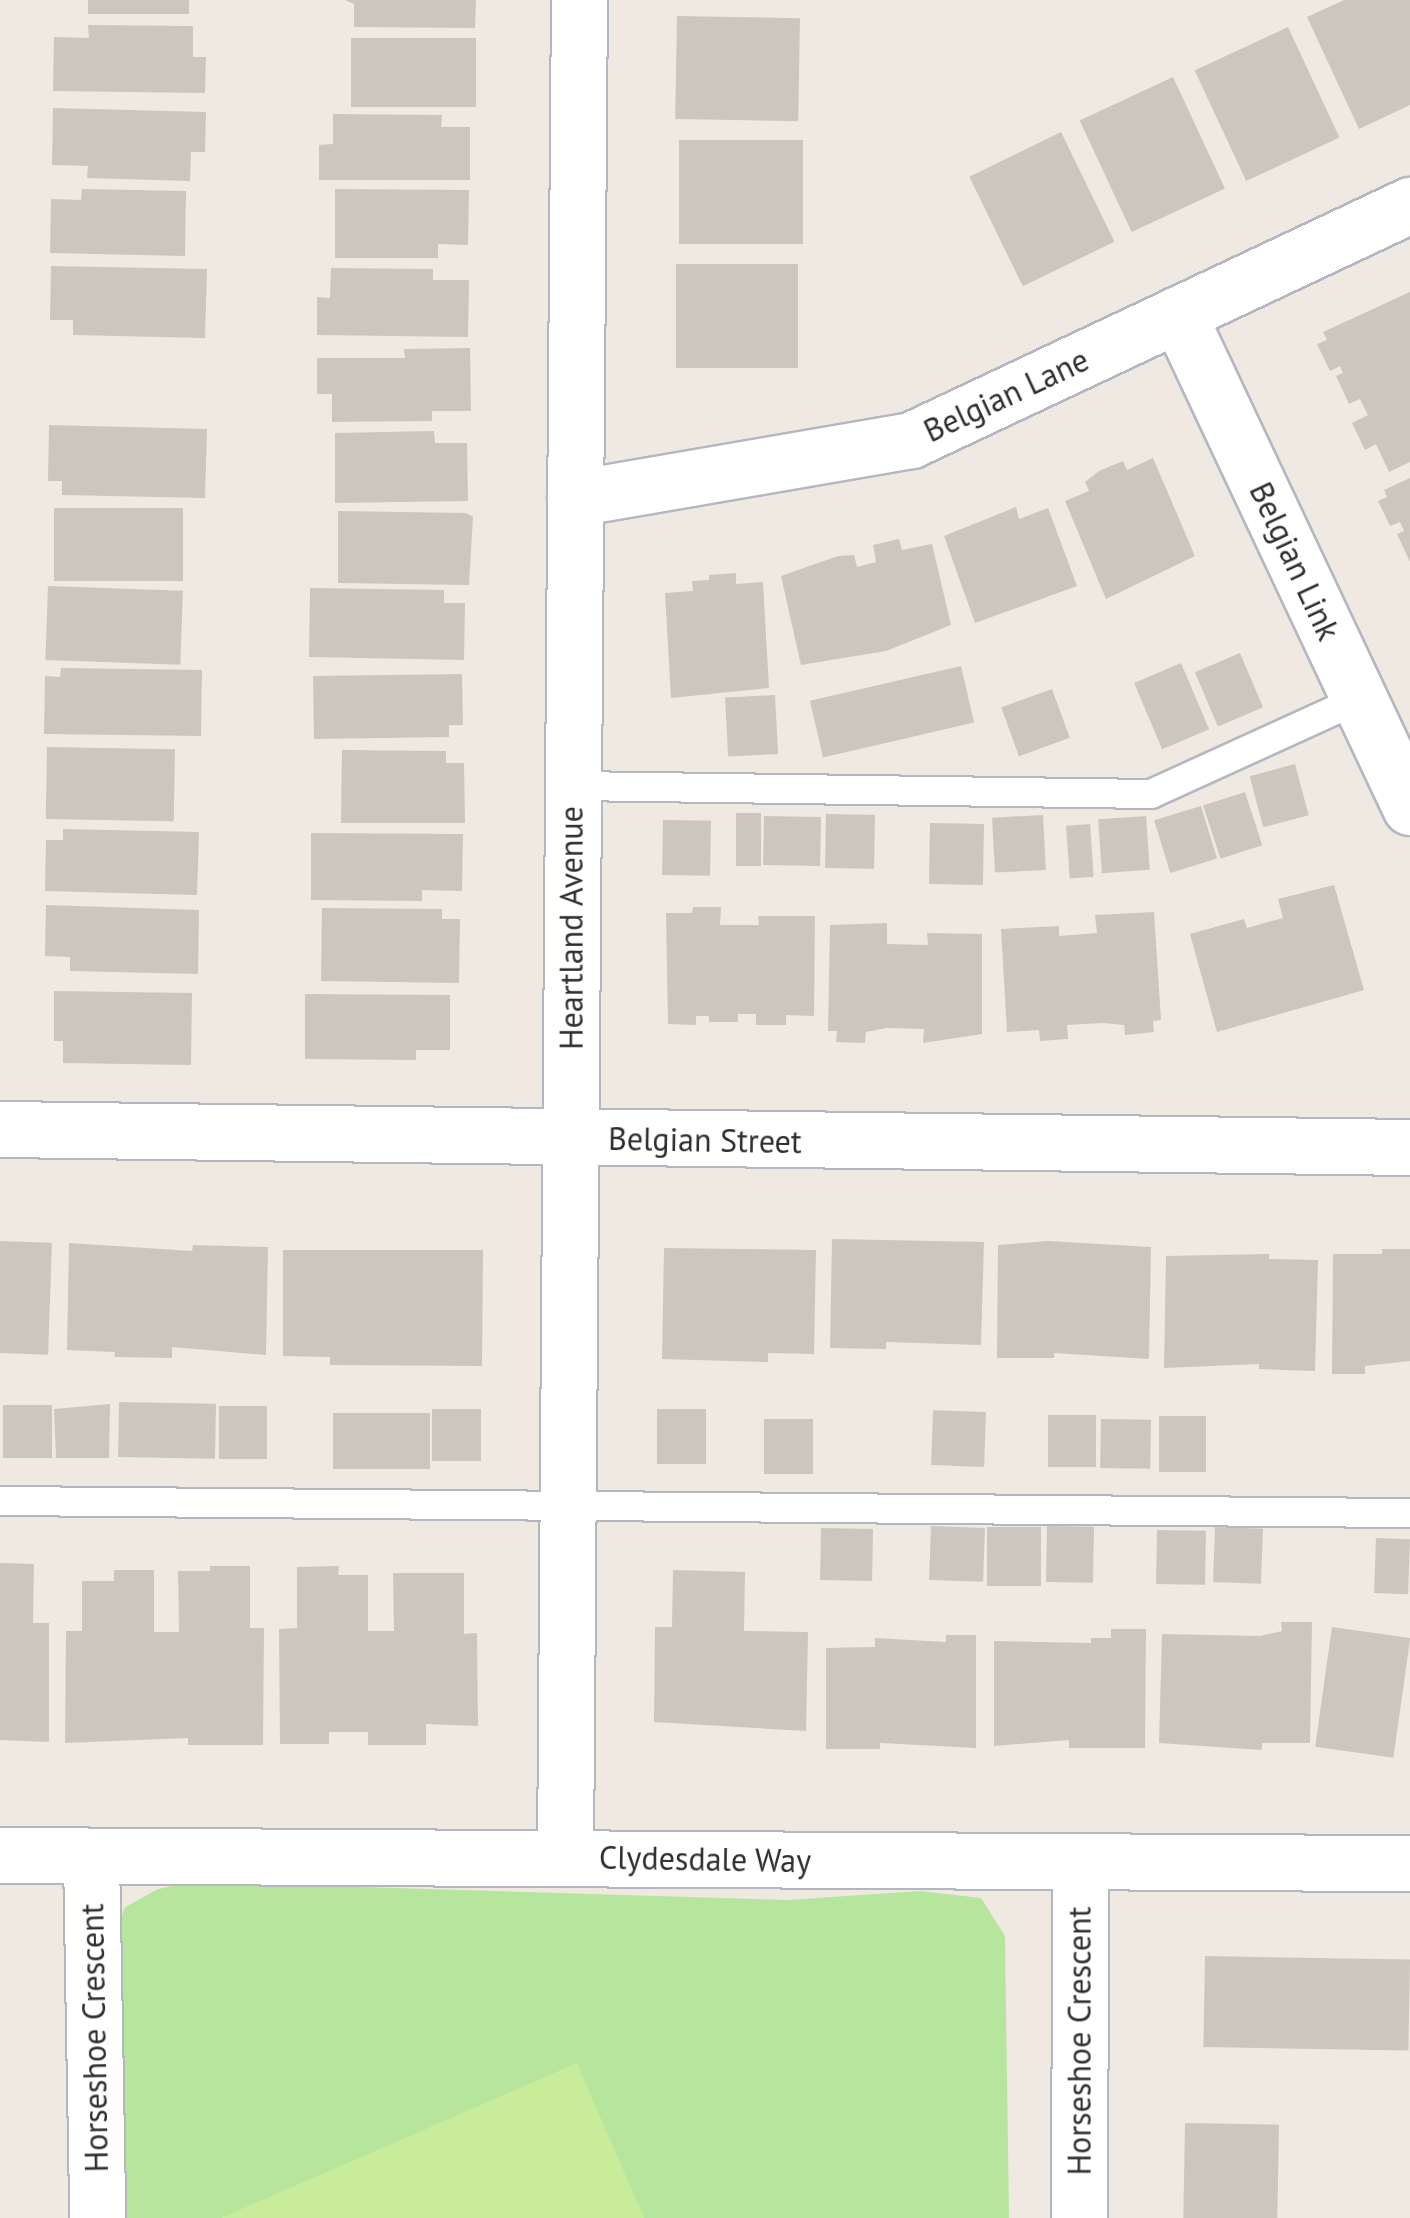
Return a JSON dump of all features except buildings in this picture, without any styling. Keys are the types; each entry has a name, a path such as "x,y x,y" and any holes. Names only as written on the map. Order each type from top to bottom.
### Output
{"street":[{"name":"Heartland Avenue","path":"565,1857 579,0"},
{"name":"Belgian Lane","path":"575,498 911,440 1410,204"},
{"name":"Belgian Link","path":"1178,314 1410,808"},
{"name":"Belgian Street","path":"0,1130 1410,1148"},
{"name":"Clydesdale Way","path":"0,1855 1410,1863"},
{"name":"Horseshoe Crescent","path":"91,1857 97,2218"},
{"name":"Horseshoe Crescent","path":"1079,2218 1080,1864"}],"lane":[{"path":"572,786 1151,794 1359,698"},
{"path":"0,1500 1410,1514"}],"green space":[{"path":"193,1882 787,1900 920,1891 981,1898 1005,1936 1009,2218 124,2218 114,1948 124,1908 158,1889"},
{"path":"577,2063 644,2218 221,2218"}]}
